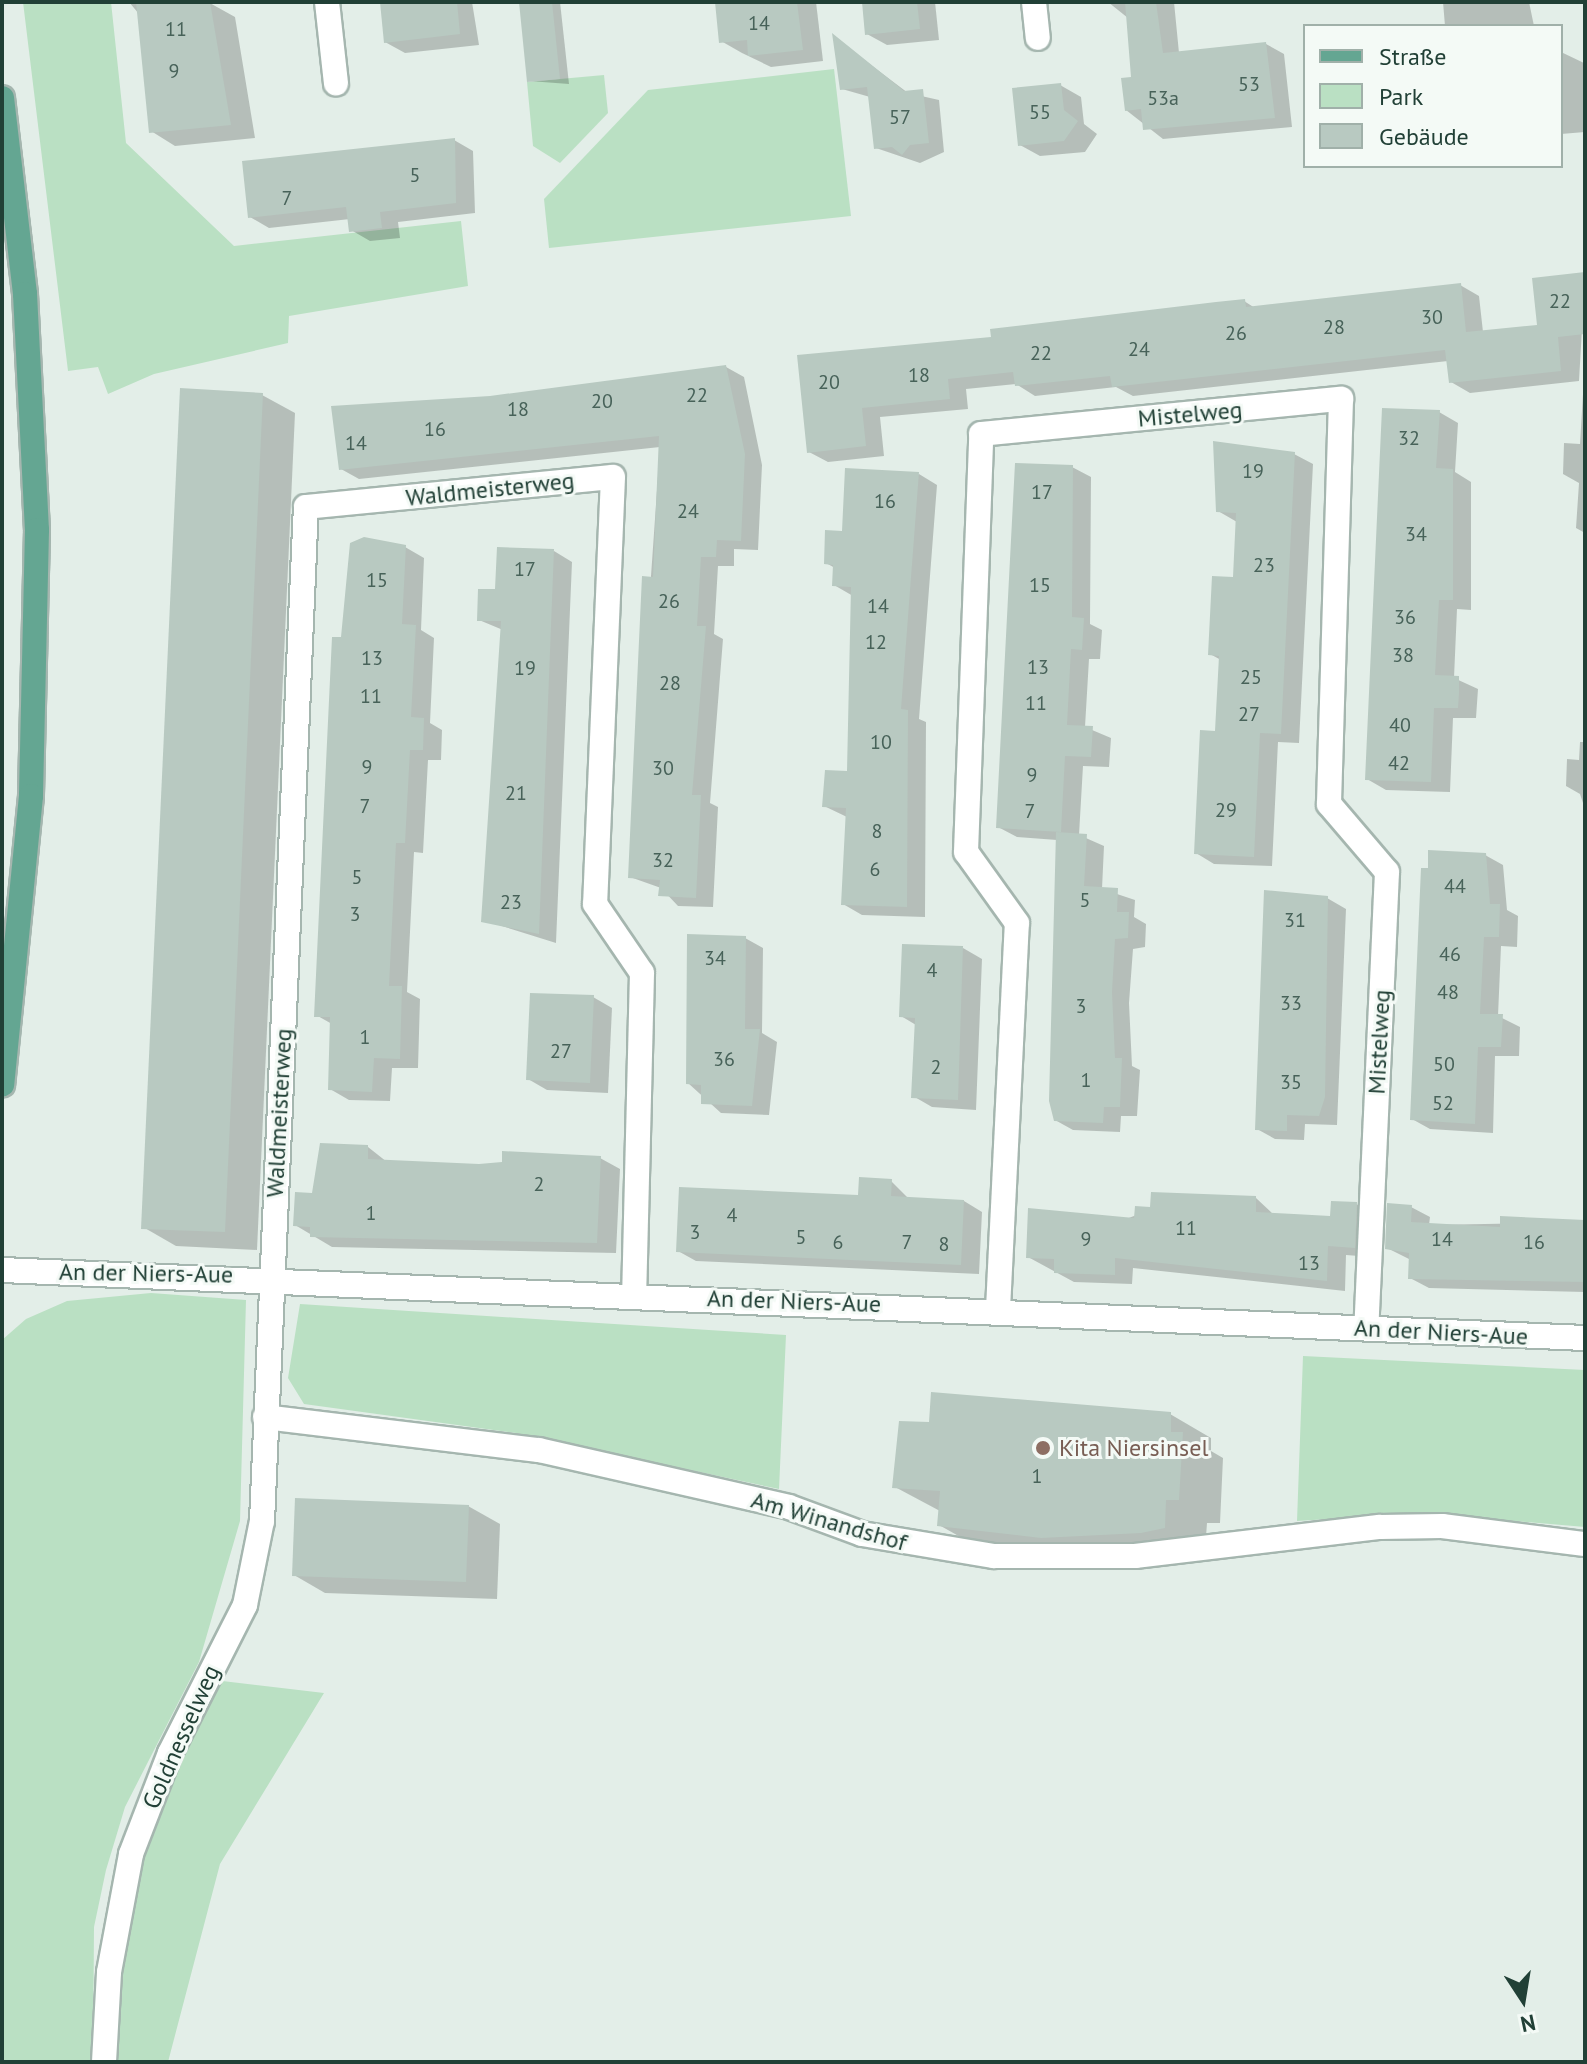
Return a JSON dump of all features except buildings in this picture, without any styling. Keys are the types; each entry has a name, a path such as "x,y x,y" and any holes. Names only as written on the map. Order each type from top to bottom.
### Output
{"main road":[{"path":"2,98 25,294 37,530 31,796 2,1085"}],"street":[{"path":"327,2 336,84"},
{"path":"1034,2 1038,38"},
{"name":"Mistelweg","path":"998,1309 1017,923 966,852 981,434 1341,399 1329,804 1387,872 1366,1328"},
{"name":"Waldmeisterweg","path":"271,1277 306,507 613,477 595,904 642,973 634,1294"},
{"name":"An der Niers-Aue","path":"2,1270 271,1277 1585,1338"},
{"path":"265,1417 271,1277"},
{"name":"Am Winandshof","path":"265,1417 539,1450 789,1507 888,1540 994,1556 1135,1556 1380,1527 1442,1526 1585,1544"},
{"name":"Goldnesselweg","path":"104,2062 113,1943 131,1854 256,1566 265,1417"}],"green space":[{"path":"23,2 111,2 126,143 234,246 461,221 468,286 289,316 288,343 154,374 108,394 98,367 68,371"},
{"path":"834,69 851,216 549,248 544,199 648,90"},
{"path":"604,75 608,113 560,163 533,146 527,82"},
{"path":"151,1293 246,1300 240,1521 199,1662 125,1807 106,1870 94,1927 93,2062 2,2062 2,1340 26,1319 67,1301"},
{"path":"300,1304 786,1335 779,1489 516,1433 304,1404 288,1378"},
{"path":"1303,1356 1585,1370 1585,1527 1423,1513 1297,1521"},
{"path":"214,1680 324,1693 220,1864 168,2062 111,2062 130,1883"}],"place":[{"name":"Kita Niersinsel","path":"1043,1448"}]}
